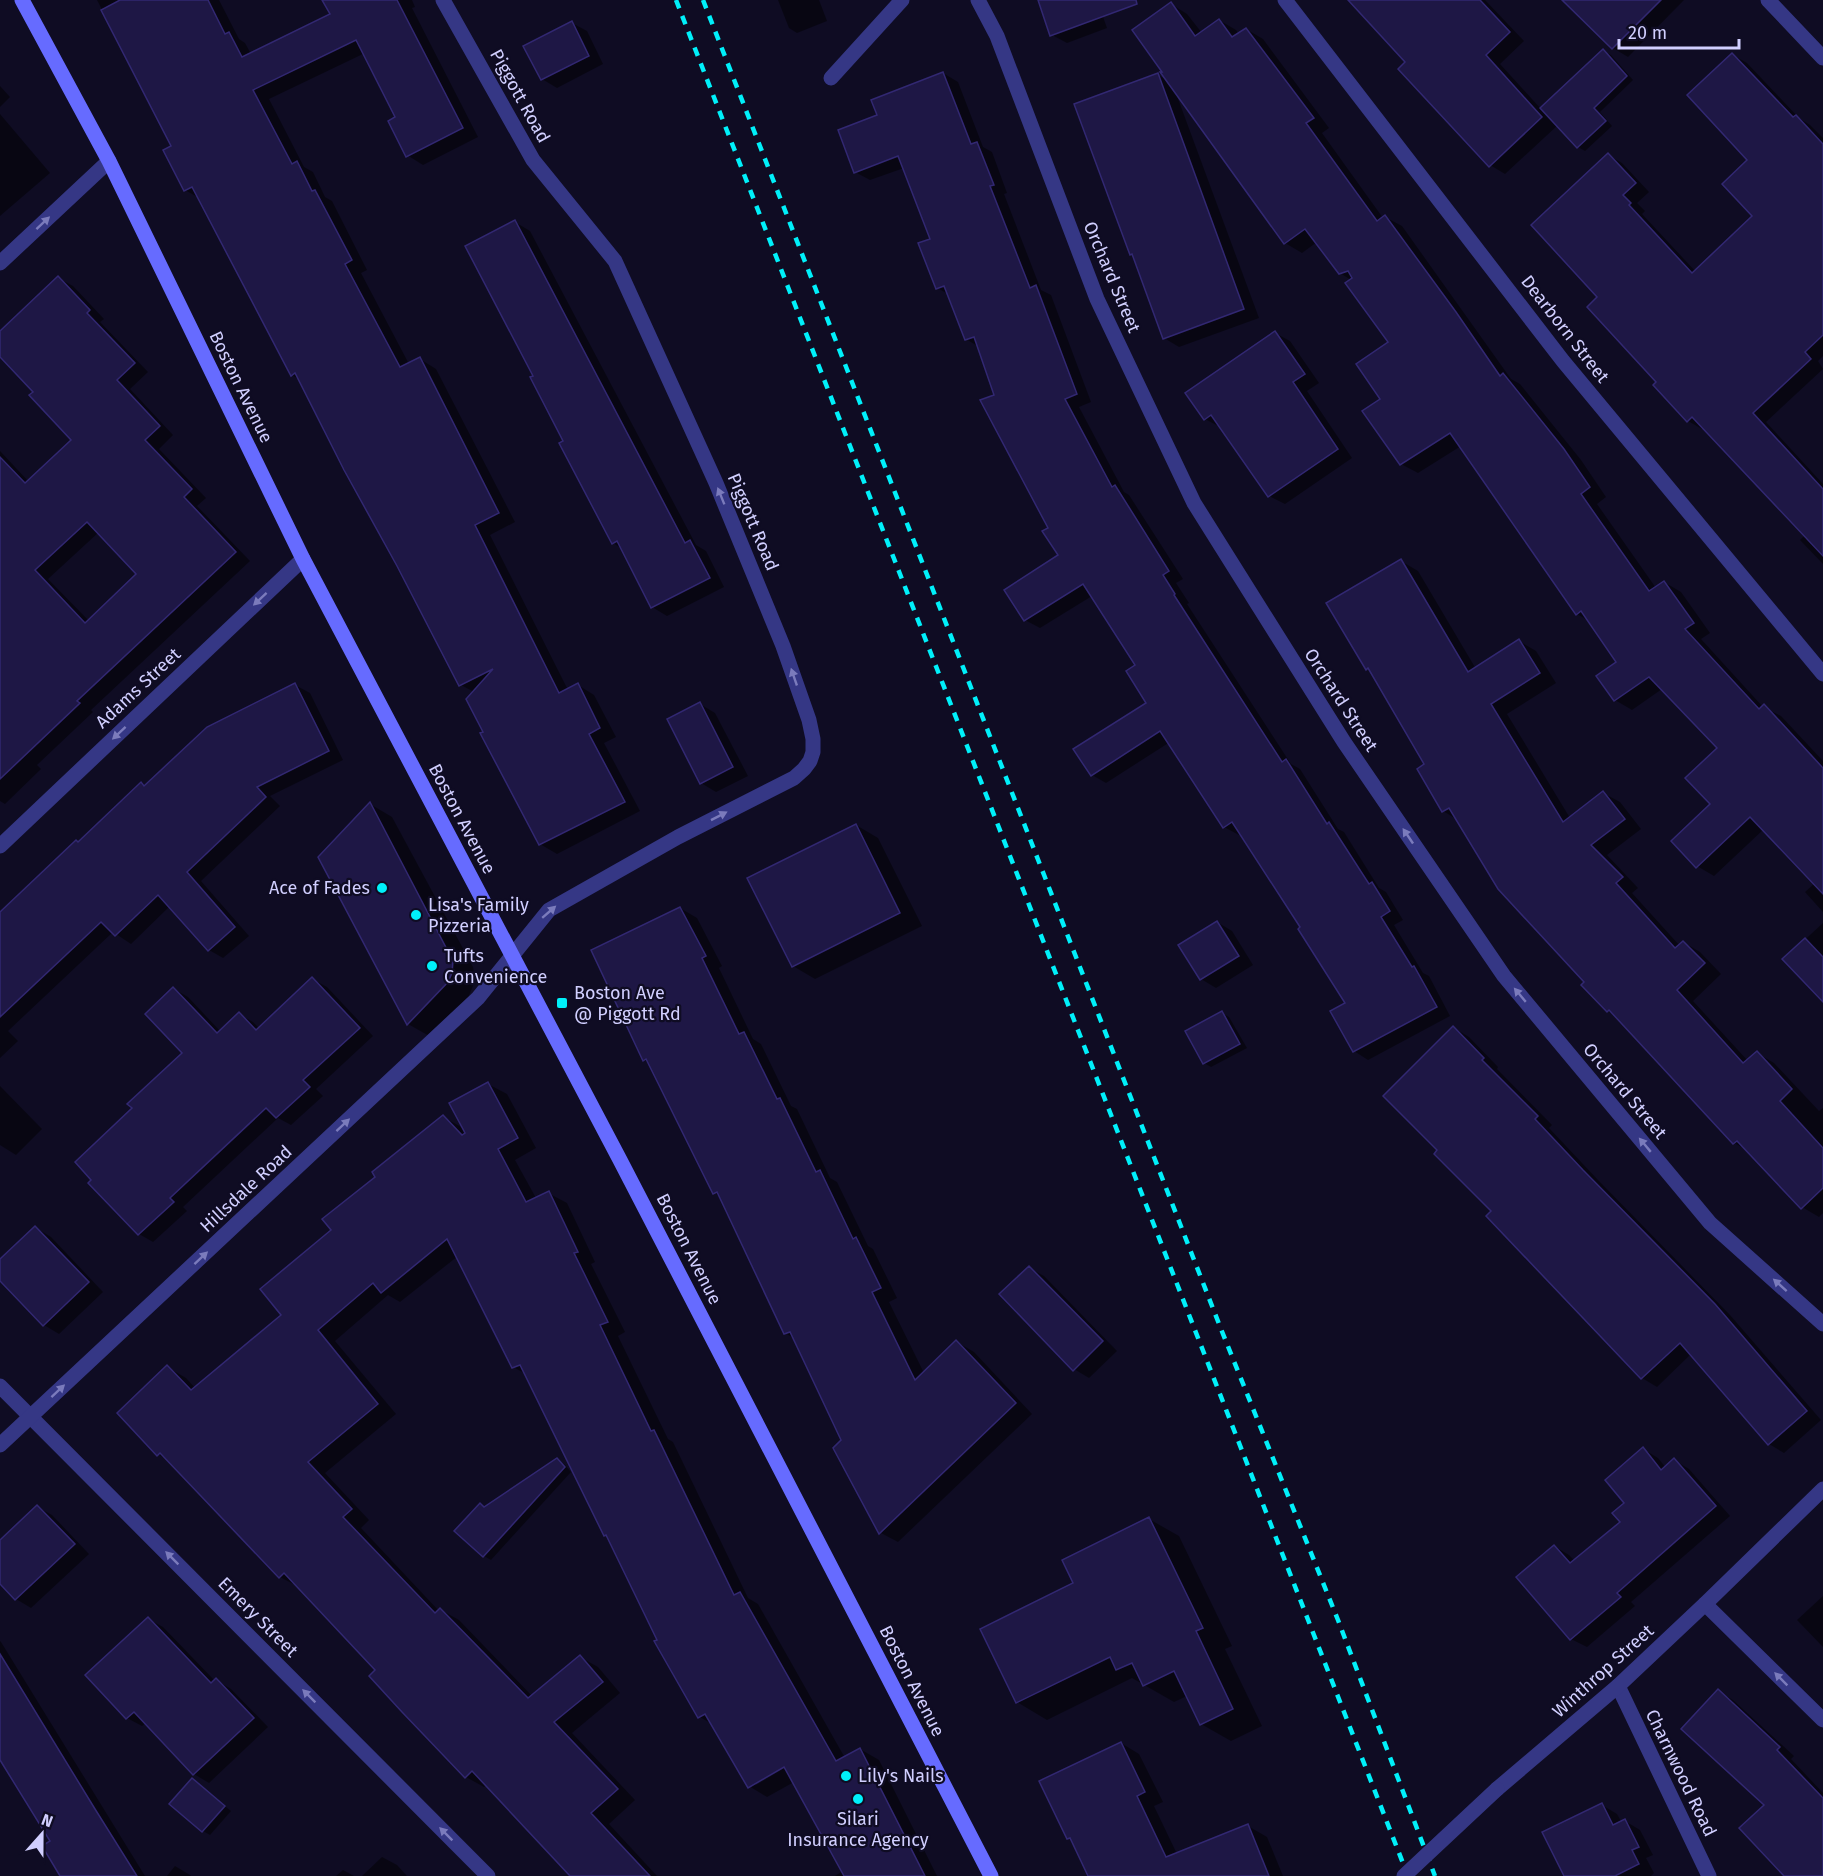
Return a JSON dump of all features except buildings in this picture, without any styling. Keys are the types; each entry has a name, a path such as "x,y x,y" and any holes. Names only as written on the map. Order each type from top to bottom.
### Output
{"main road":[{"name":"Boston Avenue","path":"22,0 109,161 303,559 511,956 621,1160 991,1876"}],"street":[{"name":"Piggott Road","path":"443,0 533,160 615,261 716,483 783,646 809,720 813,739 810,761 794,778 678,837 549,910 511,956"},
{"path":"831,78 902,0"},
{"name":"Orchard Street","path":"978,0 997,36 1097,299 1194,503 1344,742 1504,976 1710,1223 1823,1324"},
{"name":"Dearborn Street","path":"1285,0 1563,361 1823,674"},
{"path":"1768,0 1823,58"},
{"path":"0,263 109,161"},
{"name":"Adams Street","path":"0,846 303,559"},
{"name":"Hillsdale Road","path":"0,1445 478,998 511,956"},
{"name":"Emery Street","path":"0,1386 488,1876"},
{"name":"Winthrop Street","path":"1404,1876 1497,1789 1618,1686 1823,1489"},
{"path":"1705,1604 1823,1720"},
{"name":"Charnwood Road","path":"1618,1686 1708,1876"}],"railway":[{"path":"676,0 1408,1876"},
{"path":"703,0 1221,1329 1338,1620 1435,1876"}],"place":[{"name":"Ace of Fades","path":"382,888"},
{"name":"Lisa's Family Pizzeria","path":"416,915"},
{"name":"Tufts Convenience","path":"432,966"},
{"name":"Boston Ave @ Piggott Rd","path":"562,1003"},
{"name":"Lily's Nails","path":"846,1776"},
{"name":"Silari Insurance Agency","path":"858,1799"}]}
